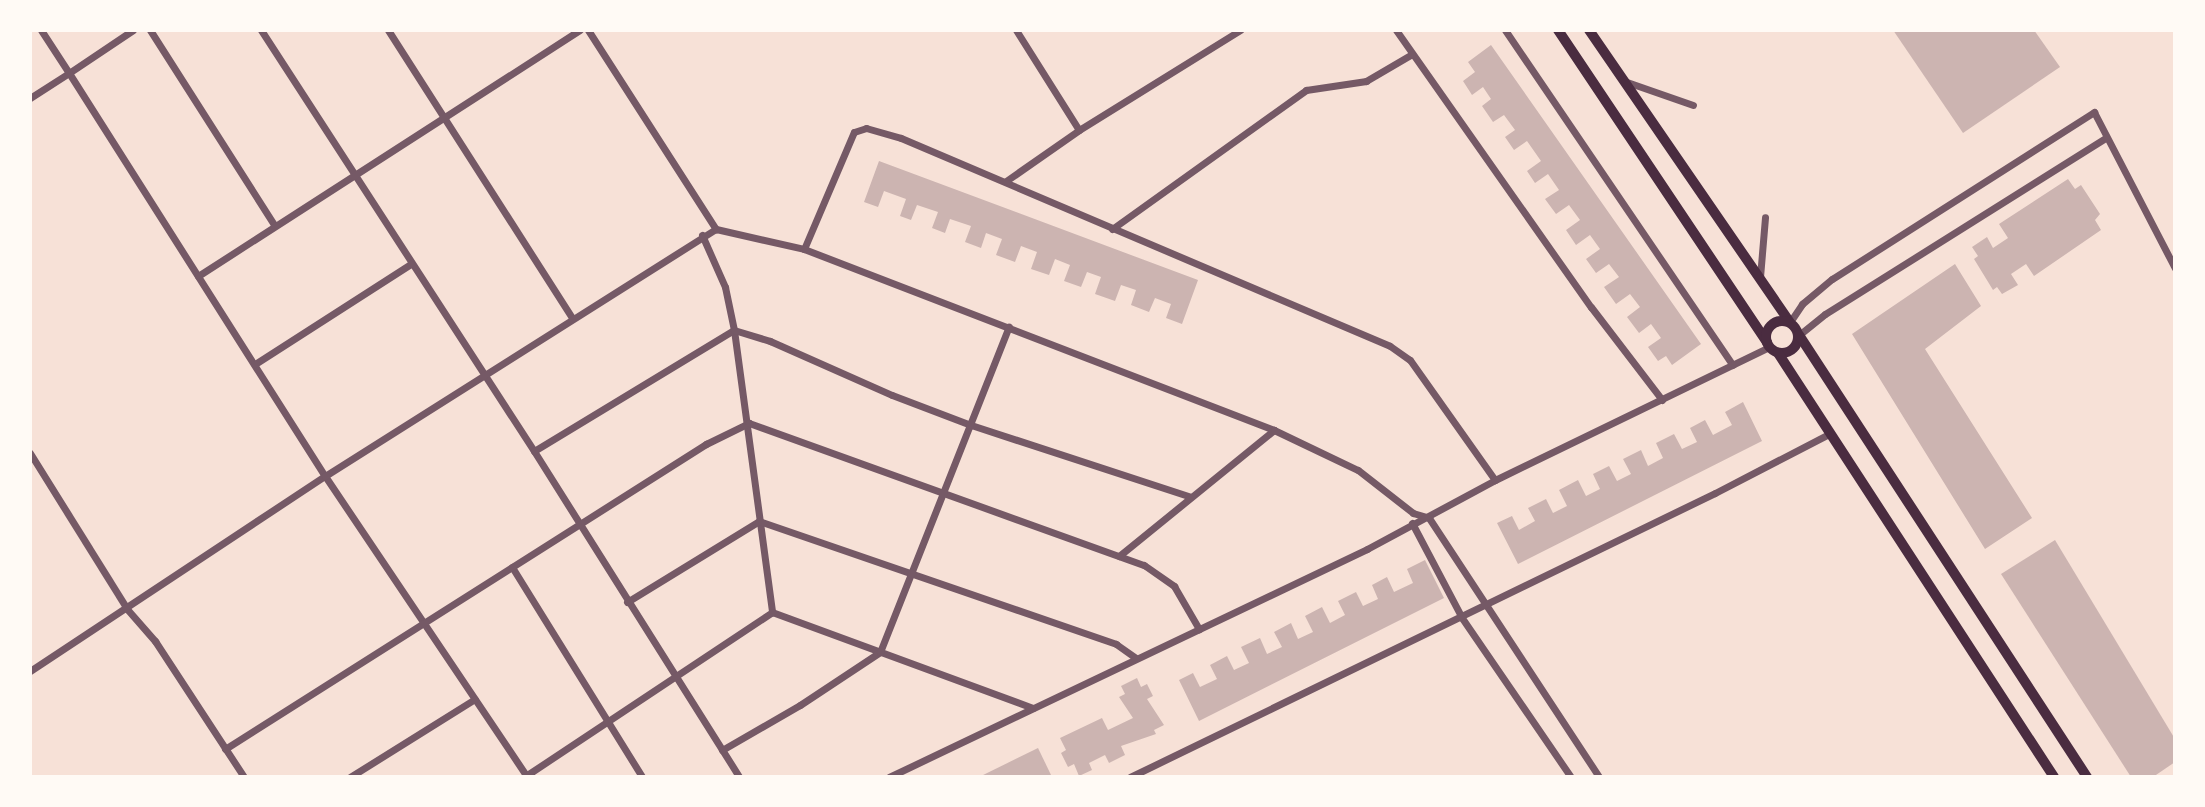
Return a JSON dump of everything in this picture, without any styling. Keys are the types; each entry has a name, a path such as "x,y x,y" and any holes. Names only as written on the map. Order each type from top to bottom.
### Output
{"main road":[{"path":"1558,30 2054,777"},
{"path":"1589,30 1799,335 2087,777"},
{"path":"1771,347 1770,326 1779,321 1790,322"},
{"path":"1771,347 1793,350 1799,335"}],"street":[{"path":"41,30 325,476 526,777 772,612"},
{"path":"30,98 133,30"},
{"path":"150,30 275,226"},
{"path":"261,30 534,451 739,777"},
{"path":"388,30 572,318"},
{"path":"198,276 579,30"},
{"path":"588,30 716,229"},
{"path":"1016,30 1079,130"},
{"path":"1006,181 1079,130 1240,30"},
{"path":"1396,30 1591,307 1662,400"},
{"path":"1505,30 1733,365"},
{"path":"1112,229 1306,90 1366,81 1412,54"},
{"path":"1624,81 1693,105"},
{"path":"1790,322 1802,304 1832,279 2094,112 2175,268"},
{"path":"804,249 843,150 854,132 866,128 901,138 1390,346 1410,360 1495,480"},
{"path":"1799,335 1825,314 2106,138"},
{"path":"1760,280 1765,217"},
{"path":"30,671 325,476 702,235 716,229 804,249 1274,430 1358,470 1413,513 1429,518 1599,777"},
{"path":"702,235 725,287 734,330 749,423 772,612"},
{"path":"255,364 411,264"},
{"path":"722,750 800,705 880,652 1009,327"},
{"path":"534,451 734,330 770,341 892,395 971,425 1191,497"},
{"path":"889,777 1429,518 1495,480 1771,347"},
{"path":"225,749 706,444 749,423 1144,565 1174,586 1199,629"},
{"path":"1119,556 1274,430"},
{"path":"1130,777 1462,618 1484,604 1715,493 1829,434"},
{"path":"30,453 127,609 155,641 244,777"},
{"path":"1413,513 1412,526 1462,618 1571,777"},
{"path":"759,521 1116,644 1136,658"},
{"path":"627,602 759,521"},
{"path":"512,567 642,777"},
{"path":"772,612 1034,708"},
{"path":"350,777 475,699"}],"building":[{"path":"1893,30 2034,30 2060,67 1963,133"},
{"path":"1491,45 1701,344 1672,365 1666,356 1658,361 1648,347 1661,338 1651,324 1639,333 1627,317 1640,307 1630,294 1616,304 1604,287 1619,277 1609,264 1596,273 1586,259 1600,249 1590,235 1576,245 1566,230 1580,220 1569,205 1556,214 1545,199 1559,190 1548,174 1535,183 1527,171 1541,161 1527,141 1514,150 1505,137 1515,130 1504,115 1493,122 1482,106 1491,99 1483,87 1472,95 1463,81 1475,72 1468,62"},
{"path":"879,161 1198,280 1182,324 1166,318 1171,304 1155,298 1149,312 1131,305 1136,290 1121,285 1115,301 1095,294 1101,277 1087,272 1081,287 1064,281 1070,265 1055,259 1049,275 1031,269 1037,252 1021,246 1015,262 996,255 1002,239 986,233 981,248 965,242 971,226 950,219 945,233 932,228 938,212 917,205 911,220 900,216 906,199 884,191 878,207 864,202"},
{"path":"2068,179 2075,189 2081,185 2100,214 2095,220 2101,230 2034,276 2026,264 2011,274 2018,285 2002,294 1997,287 1993,290 1974,259 1978,256 1972,247 1987,237 1993,248 2008,238 1999,224"},
{"path":"1955,264 1981,306 1925,349 2032,518 1985,549 1852,334"},
{"path":"1743,402 1762,441 1518,564 1497,523 1512,516 1519,530 1535,521 1528,508 1546,499 1553,513 1567,506 1559,490 1578,480 1586,496 1600,489 1593,474 1609,466 1617,481 1631,474 1623,459 1641,450 1648,466 1663,458 1656,443 1674,434 1682,449 1697,442 1690,428 1705,420 1713,435 1732,425 1725,412"},
{"path":"2055,540 2175,739 2175,762 2153,777 2131,777 2001,574"},
{"path":"1425,560 1444,598 1199,721 1179,680 1193,673 1200,687 1217,679 1210,665 1227,656 1234,670 1249,663 1241,647 1260,638 1267,654 1282,647 1274,632 1291,623 1298,639 1313,632 1305,616 1322,607 1330,623 1345,615 1338,601 1356,592 1363,606 1378,599 1372,585 1387,577 1394,592 1413,583 1407,569"},
{"path":"1137,678 1141,687 1147,684 1153,696 1147,699 1164,725 1154,730 1156,734 1121,746 1125,755 1109,763 1105,755 1089,763 1092,770 1079,776 1074,764 1068,767 1061,753 1066,750 1060,738 1102,718 1108,730 1133,718 1119,697 1125,694 1121,686"},
{"path":"1038,748 1052,777 979,777"}]}
